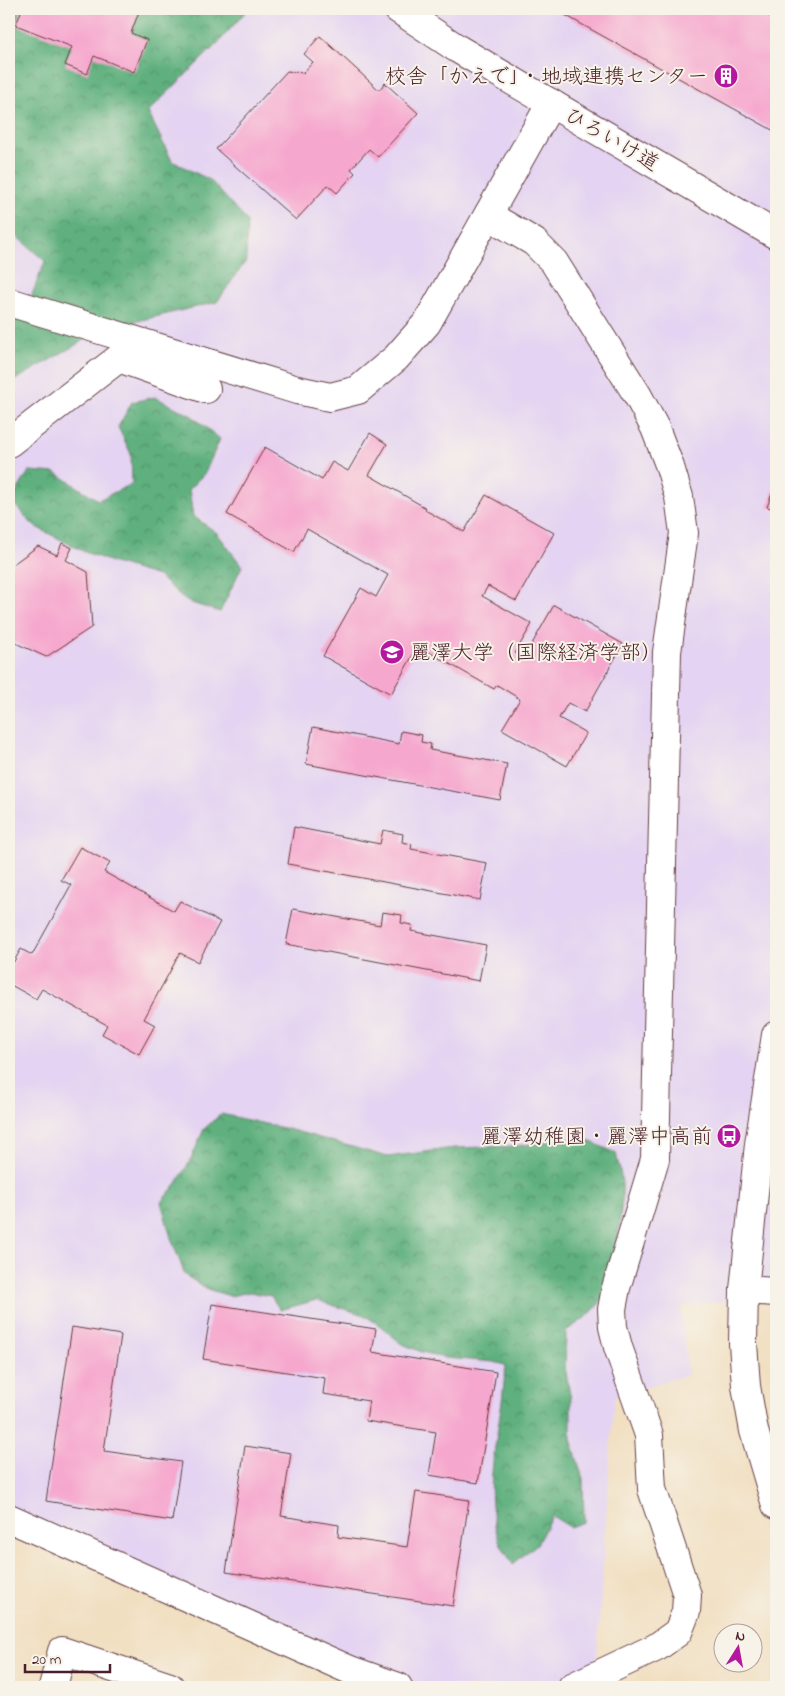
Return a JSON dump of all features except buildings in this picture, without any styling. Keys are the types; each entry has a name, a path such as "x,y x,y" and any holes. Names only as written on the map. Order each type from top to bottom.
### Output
{"street":[{"name":"ひろいけ道","path":"398,9 458,49 776,235"},
{"path":"9,302 297,390 330,397 358,390 396,358 427,323 551,104"},
{"path":"488,215 534,242 554,262 638,396 655,428 670,467 679,497 684,532 667,652 654,1159 616,1288 612,1309 613,1327 618,1347 649,1435 652,1489 687,1596 686,1612 678,1632 657,1647 572,1687"},
{"path":"9,443 119,358 206,389"},
{"path":"776,1035 759,1144 744,1290 743,1342 746,1386 754,1432 776,1505"},
{"path":"744,1290 776,1292"},
{"path":"9,1518 350,1670 398,1687"},
{"path":"53,1687 62,1650 170,1687"}],"shaded area":[{"name":"麗澤大学（国際経済学部）","path":"9,9 776,9 776,1295 681,1306 688,1375 614,1397 595,1687 421,1687 346,1661 9,1532"}],"green space":[{"path":"9,9 248,9 218,43 148,112 172,161 210,180 247,221 246,261 217,302 98,332 10,383 9,310 28,305 45,261 9,230"},
{"path":"155,397 192,416 220,439 205,473 189,489 193,516 217,533 242,566 220,612 188,602 158,576 85,552 34,526 11,501 29,471 56,473 98,500 132,484 131,454 118,427 132,402"},
{"path":"221,1114 288,1129 388,1157 454,1148 516,1146 580,1137 616,1153 622,1193 618,1240 612,1273 602,1300 593,1311 566,1331 565,1367 571,1400 571,1439 583,1479 584,1522 570,1527 552,1516 537,1544 513,1564 501,1544 493,1516 491,1494 494,1451 504,1387 505,1365 494,1362 446,1358 422,1352 400,1343 382,1327 364,1315 316,1300 280,1310 271,1296 250,1292 230,1296 207,1289 185,1275 171,1238 161,1202 177,1183 191,1159 204,1129"}],"place":[{"name":"校舎「かえで」・地域連携センター","path":"726,76"},
{"name":"麗澤大学（国際経済学部）","path":"392,652"},
{"name":"麗澤幼稚園・麗澤中高前","path":"729,1136"}]}
